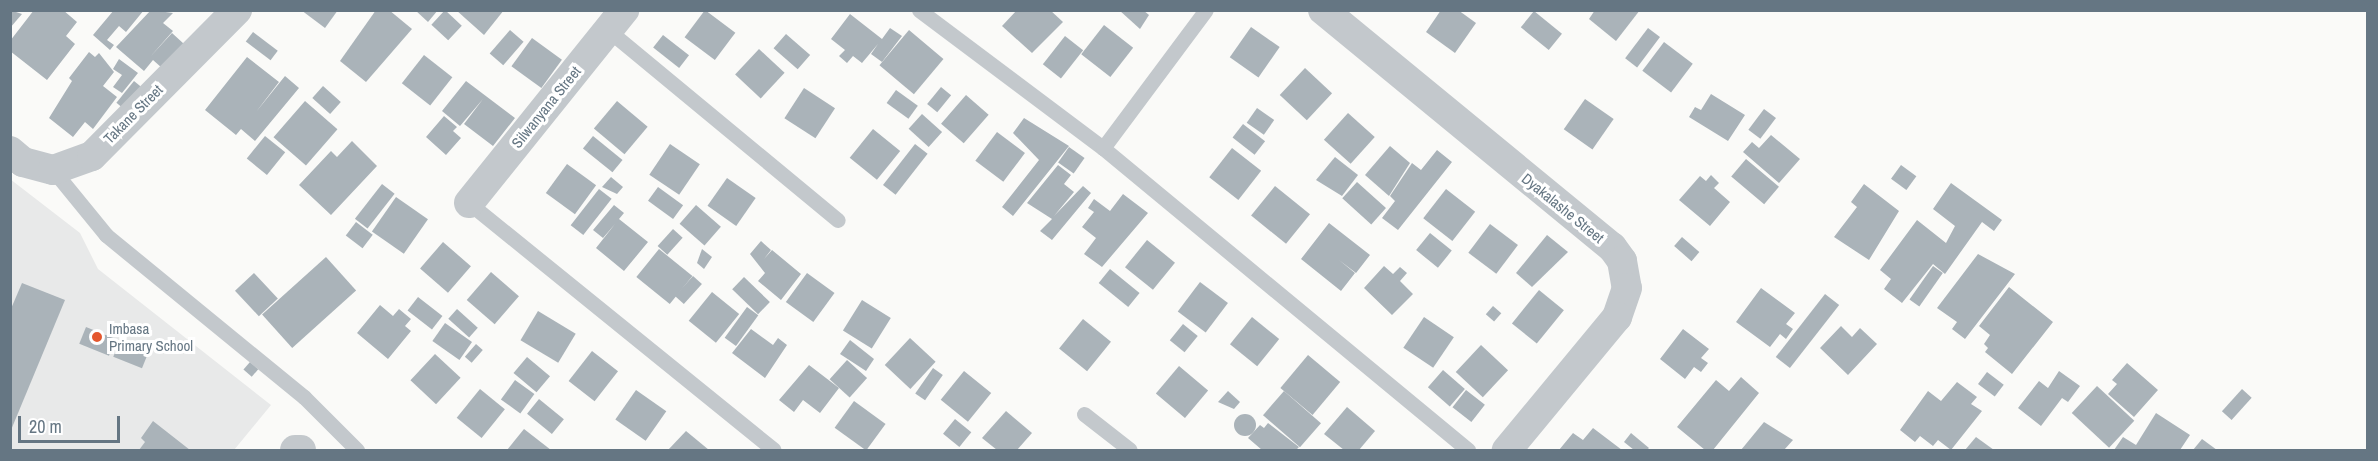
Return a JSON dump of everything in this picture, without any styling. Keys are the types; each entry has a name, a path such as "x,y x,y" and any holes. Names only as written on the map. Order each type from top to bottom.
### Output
{"street":[{"name":"Takane Street","path":"52,170 92,156 237,10"},
{"name":"Dyakalashe Street","path":"1323,10 1612,247 1622,261 1627,288 1617,317 1507,450"},
{"name":"Silwanyana Street","path":"469,203 616,20"},
{"path":"10,151 23,162 52,170"},
{"path":"296,450 301,450"}],"lane":[{"path":"919,10 1103,148 1468,450"},
{"path":"1103,148 1206,10"},
{"path":"616,20 838,220"},
{"path":"52,170 106,235 303,397 357,450"},
{"path":"469,203 774,450"},
{"path":"1084,414 1130,450"}],"shaded area":[{"name":"Imbasa Primary School","path":"10,179 80,233 98,269 271,405 234,450 11,450"}],"building":[{"path":"10,10 22,14 10,28"},
{"path":"34,10 63,10 77,22 66,36 75,44 47,80 10,51 10,41"},
{"path":"114,10 144,10 126,32 119,26 107,40 114,45 110,50 93,35"},
{"path":"151,10 173,13 163,23 173,31 150,57 172,33 184,44 162,68 153,60 144,71 116,47"},
{"path":"301,10 338,10 325,28"},
{"path":"376,10 389,10 412,29 366,82 340,61"},
{"path":"415,10 438,10 428,22"},
{"path":"445,10 462,26 448,40 431,25"},
{"path":"456,10 504,10 484,35"},
{"path":"705,10 735,33 715,60 685,37"},
{"path":"1017,10 1050,10 1063,22 1032,53 1002,26"},
{"path":"1119,10 1143,10 1149,15 1140,29"},
{"path":"1441,10 1458,10 1476,23 1455,53 1426,32"},
{"path":"1595,10 1640,10 1616,41 1589,19"},
{"path":"1534,11 1562,34 1549,50 1521,27"},
{"path":"850,14 882,39 890,28 902,36 882,62 871,54 878,44 862,63 853,56 847,63 839,56 845,50 831,39"},
{"path":"1104,25 1133,48 1110,77 1081,54"},
{"path":"1251,27 1280,47 1258,77 1230,57"},
{"path":"1648,28 1660,37 1637,67 1625,58"},
{"path":"510,30 524,42 503,65 490,53"},
{"path":"909,30 943,59 914,94 879,65"},
{"path":"253,32 278,51 271,60 246,42"},
{"path":"786,34 810,55 798,69 774,48"},
{"path":"663,35 689,55 679,68 653,48"},
{"path":"1065,36 1083,50 1061,79 1043,64"},
{"path":"532,38 562,60 541,88 511,66"},
{"path":"1664,42 1693,64 1671,92 1642,71"},
{"path":"759,49 785,73 761,98 735,75"},
{"path":"89,52 95,57 99,53 114,72 103,86 117,97 93,129 85,122 73,137 49,118 72,81 69,78"},
{"path":"424,55 452,77 430,106 402,83"},
{"path":"247,57 279,82 256,112 285,76 299,88 255,141 241,129 236,135 205,110"},
{"path":"119,59 138,73 122,93 113,87 122,75 113,69"},
{"path":"1305,68 1332,93 1307,120 1280,95"},
{"path":"134,81 144,89 126,111 116,103"},
{"path":"466,81 515,118 493,146 464,124 483,99 460,126 442,111"},
{"path":"323,86 341,102 330,114 312,98"},
{"path":"941,87 951,95 937,112 927,104"},
{"path":"804,88 835,108 815,138 784,118"},
{"path":"896,90 918,106 908,119 887,103"},
{"path":"1711,94 1745,115 1728,141 1689,117 1695,107 1701,110"},
{"path":"966,95 989,115 964,143 941,124"},
{"path":"1585,99 1614,119 1592,149 1564,129"},
{"path":"305,101 337,129 306,165 274,137"},
{"path":"617,101 648,127 625,154 594,129"},
{"path":"1257,108 1274,120 1264,135 1247,123"},
{"path":"1764,109 1776,118 1760,139 1748,130"},
{"path":"1348,113 1375,137 1351,164 1324,140"},
{"path":"922,114 942,132 929,147 909,129"},
{"path":"444,116 457,127 453,131 461,138 446,155 426,137"},
{"path":"1024,118 1069,146 1013,216 1002,207 1039,160 1013,133"},
{"path":"1243,124 1265,141 1255,155 1233,137"},
{"path":"873,129 900,151 877,180 850,158"},
{"path":"997,132 1025,153 1003,182 975,161"},
{"path":"1771,135 1800,159 1779,183 1743,152 1752,142 1759,148"},
{"path":"265,136 285,152 267,175 247,159"},
{"path":"593,136 623,160 612,172 583,148"},
{"path":"352,141 377,166 331,215 299,185 331,151 337,157"},
{"path":"670,144 700,164 679,195 649,175"},
{"path":"915,144 928,154 896,195 883,185"},
{"path":"1390,146 1410,163 1389,196 1365,175"},
{"path":"1069,147 1085,158 1074,173 1058,163"},
{"path":"1232,148 1261,171 1238,200 1209,177"},
{"path":"1437,150 1452,162 1398,230 1382,218 1395,201 1390,196 1412,163 1421,170"},
{"path":"1335,157 1358,175 1342,196 1316,180"},
{"path":"1746,159 1779,187 1764,204 1731,177"},
{"path":"567,164 596,185 575,214 546,193"},
{"path":"1058,165 1071,175 1064,184 1074,192 1054,216 1083,186 1091,193 1052,240 1040,231 1052,219 1027,203"},
{"path":"1901,165 1916,176 1906,190 1891,179"},
{"path":"1711,175 1719,183 1714,188 1730,202 1710,226 1679,200 1700,176 1706,181"},
{"path":"611,177 623,187 617,194 602,187"},
{"path":"727,178 756,198 736,226 707,206"},
{"path":"1357,182 1386,208 1371,224 1342,198"},
{"path":"1951,183 2002,220 1994,231 1982,222 1945,274 1933,264 1902,303 1884,289 1891,279 1880,270 1917,220 1946,243 1955,226 1933,209"},
{"path":"382,184 395,194 368,229 355,219"},
{"path":"1864,184 1899,211 1869,260 1834,237 1857,207 1851,202"},
{"path":"1275,186 1310,214 1286,244 1251,216"},
{"path":"658,187 683,205 673,219 648,201"},
{"path":"599,189 612,199 583,235 571,225"},
{"path":"1446,189 1475,212 1452,241 1423,218"},
{"path":"1123,194 1148,213 1102,267 1084,254 1096,238 1082,227 1094,212 1088,208 1094,199 1110,211"},
{"path":"396,197 428,219 404,254 372,231"},
{"path":"614,205 624,213 619,219 648,242 624,271 596,248 615,224 603,238 593,230"},
{"path":"696,205 721,227 705,246 680,224"},
{"path":"356,222 373,235 363,248 346,236"},
{"path":"1329,223 1370,255 1356,273 1339,260 1355,273 1341,291 1301,259"},
{"path":"1490,224 1518,245 1496,274 1468,253"},
{"path":"673,229 683,238 667,255 658,246"},
{"path":"1430,233 1452,251 1438,268 1416,250"},
{"path":"1547,235 1568,252 1532,287 1516,273"},
{"path":"1682,237 1699,252 1691,261 1674,246"},
{"path":"1147,240 1175,263 1153,290 1125,267"},
{"path":"761,241 771,250 764,259 772,250 801,274 781,300 758,281 765,273 750,254"},
{"path":"443,242 471,266 448,293 420,268"},
{"path":"659,249 692,276 670,304 636,277"},
{"path":"702,249 712,257 704,269 697,263"},
{"path":"1978,254 2015,274 1965,339 1952,329 1957,322 1937,308"},
{"path":"326,257 356,290 292,348 262,315"},
{"path":"1384,266 1393,274 1400,267 1407,273 1400,281 1413,294 1392,315 1364,288"},
{"path":"1933,266 1943,273 1919,306 1909,300"},
{"path":"1110,269 1140,293 1128,307 1099,283"},
{"path":"491,272 519,296 495,324 467,300"},
{"path":"254,273 278,299 259,316 235,291"},
{"path":"807,273 835,293 813,322 786,302"},
{"path":"693,276 702,284 684,304 675,296"},
{"path":"744,277 770,302 758,314 732,289"},
{"path":"1200,282 1228,303 1206,333 1178,312"},
{"path":"22,283 65,300 11,430 10,311"},
{"path":"2009,287 2053,322 2012,374 1985,352 1988,348 1984,344 1990,335 1979,326"},
{"path":"1761,288 1795,313 1786,324 1793,329 1786,339 1780,334 1770,347 1736,322"},
{"path":"1539,290 1564,310 1537,344 1512,323"},
{"path":"712,292 739,314 716,343 689,321"},
{"path":"1825,294 1839,305 1790,368 1776,357"},
{"path":"418,297 442,316 432,329 408,310"},
{"path":"862,300 891,318 872,349 843,331"},
{"path":"380,305 393,316 399,309 411,319 405,326 411,331 388,359 357,333"},
{"path":"1493,306 1501,313 1494,322 1486,314"},
{"path":"747,307 758,315 736,346 725,338"},
{"path":"457,309 478,328 469,337 448,319"},
{"path":"538,311 576,334 558,363 520,340"},
{"path":"1252,317 1279,339 1257,366 1230,344"},
{"path":"1424,317 1454,337 1433,368 1403,348"},
{"path":"1083,319 1111,342 1087,371 1059,349"},
{"path":"445,323 472,342 459,360 432,341"},
{"path":"1183,324 1198,336 1185,352 1170,340"},
{"path":"1841,326 1852,337 1860,328 1877,344 1848,375 1820,348"},
{"path":"86,327 116,339 109,356 79,344"},
{"path":"751,329 773,345 778,338 787,345 765,378 732,353"},
{"path":"1683,329 1709,349 1701,358 1708,363 1701,372 1694,367 1685,379 1660,359"},
{"path":"910,338 936,362 910,389 885,365"},
{"path":"120,340 149,352 142,368 113,357"},
{"path":"850,340 874,359 866,371 840,354"},
{"path":"476,344 483,350 472,363 465,357"},
{"path":"1481,345 1508,370 1483,397 1456,372"},
{"path":"592,351 618,371 595,401 569,381"},
{"path":"435,354 461,378 436,404 410,380"},
{"path":"1308,355 1340,382 1313,415 1280,388"},
{"path":"527,357 550,376 536,392 514,373"},
{"path":"847,360 867,378 850,397 830,379"},
{"path":"250,362 258,369 252,377 243,370"},
{"path":"2127,363 2158,390 2134,417 2108,394 2117,384 2112,380"},
{"path":"809,365 839,388 820,413 803,400 794,412 779,400"},
{"path":"1179,366 1208,390 1185,418 1156,394"},
{"path":"933,368 943,375 925,400 915,393"},
{"path":"1443,370 1465,389 1450,406 1428,387"},
{"path":"964,371 991,393 968,422 941,400"},
{"path":"2059,371 2080,386 2068,402 2062,398 2041,426 2018,408 2039,381 2048,388"},
{"path":"1987,372 2004,385 1995,397 1978,384"},
{"path":"1741,377 1759,393 1713,450 1705,450 1677,427 1716,380 1729,391"},
{"path":"515,380 534,394 520,414 501,399"},
{"path":"1957,382 1977,397 1971,404 1982,411 1951,450 1938,440 1933,446 1920,436 1915,442 1900,430 1928,391 1941,401"},
{"path":"2097,386 2134,421 2109,448 2072,413"},
{"path":"480,389 505,409 482,438 457,418"},
{"path":"2242,389 2252,398 2232,420 2222,411"},
{"path":"636,390 666,411 646,441 615,419"},
{"path":"1466,390 1485,405 1471,422 1452,407"},
{"path":"1228,391 1240,402 1234,409 1218,402"},
{"path":"1284,391 1321,423 1300,447 1263,415"},
{"path":"539,399 564,419 552,434 527,414"},
{"path":"854,401 886,424 867,450 835,428"},
{"path":"1347,407 1375,431 1359,450 1344,450 1324,434"},
{"path":"1006,411 1032,433 1017,450 997,450 982,438"},
{"path":"2156,413 2190,435 2180,450 2114,450 2123,437 2136,445"},
{"path":"1245,414 1253,417 1256,425 1253,433 1245,436 1237,433 1234,425 1237,417"},
{"path":"955,419 971,432 959,447 943,434"},
{"path":"153,421 190,450 139,450 145,442 141,438"},
{"path":"1764,422 1793,440 1784,450 1741,450"},
{"path":"1268,423 1299,447 1296,450 1262,450 1248,438 1260,425 1264,428"},
{"path":"1593,428 1622,450 1559,450 1573,433 1583,440"},
{"path":"524,429 551,450 507,450"},
{"path":"686,431 709,450 668,450"},
{"path":"1631,433 1649,448 1634,450 1624,442"},
{"path":"1976,437 1994,450 1965,450"},
{"path":"2202,439 2217,450 2193,450"}],"place":[{"name":"Imbasa Primary School","path":"97,337"}]}
